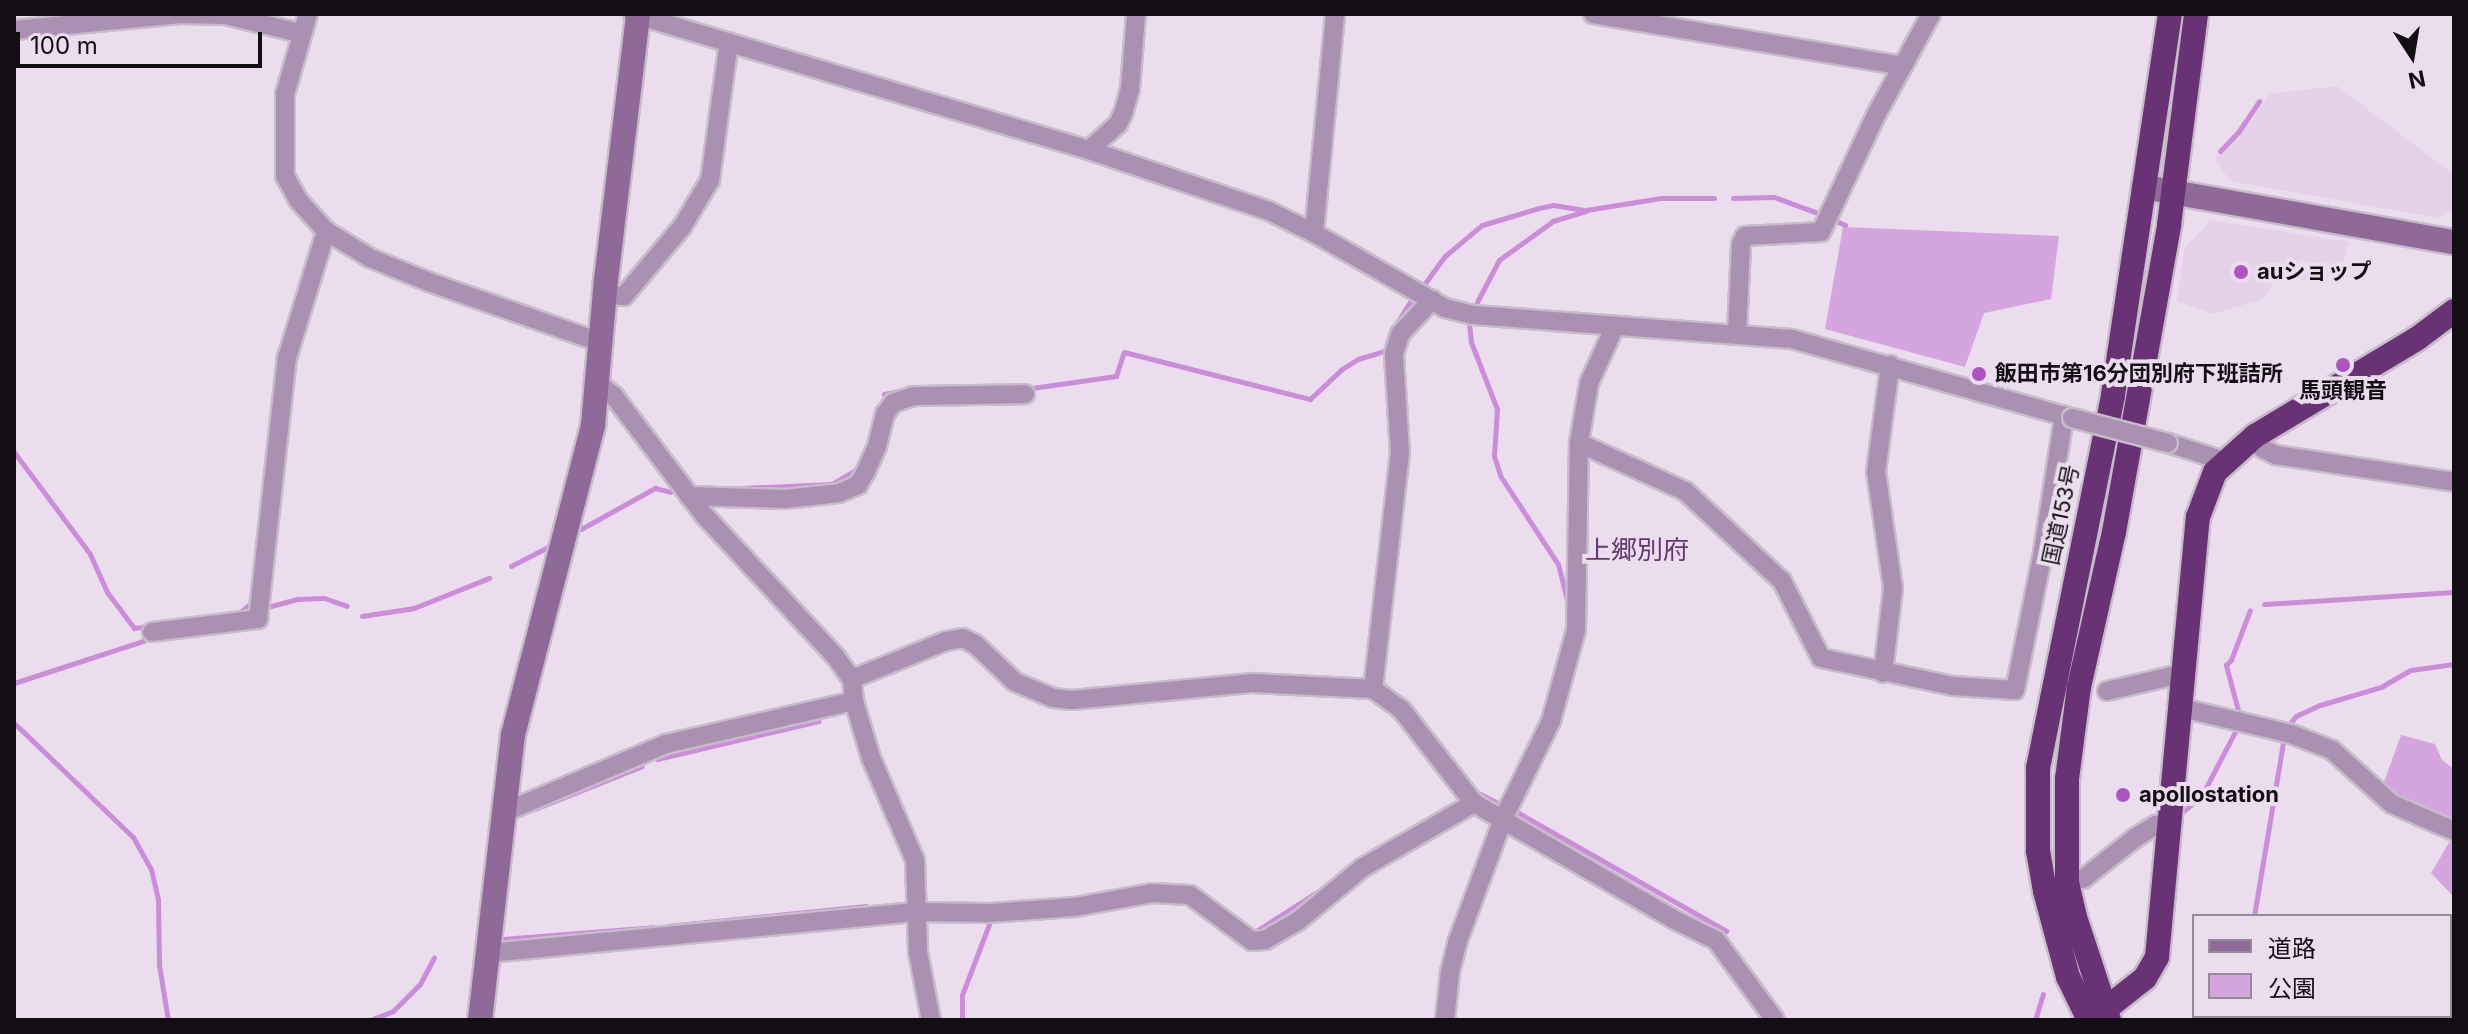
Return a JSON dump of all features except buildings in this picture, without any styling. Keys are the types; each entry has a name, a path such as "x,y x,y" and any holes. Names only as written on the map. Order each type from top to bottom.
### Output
{"highway":[{"name":"国道153号","path":"2099,1018 2068,977 2045,891 2038,851 2038,768 2113,395 2170,14"},
{"path":"2196,14 2174,191 2117,516 2079,687 2067,779 2064,829 2067,881 2099,1018 2145,978 2157,957 2198,517 2203,495 2224,461 2255,436 2418,338 2454,311"}],"street":[{"path":"14,30 195,14 225,15 300,33"},
{"path":"308,14 300,33 285,94 285,176 299,201 326,231 370,258 602,343"},
{"path":"1089,150 1118,124 1124,111 1130,89 1136,14"},
{"path":"1314,233 1335,14"},
{"path":"1593,14 1903,66"},
{"path":"1737,333 1741,244 1745,236 1821,232 1931,14"},
{"path":"480,1020 513,735 593,425 636,15 1089,150 1269,211 1314,233 1445,308 1473,315 1792,339 2224,461"},
{"path":"605,295 624,296 682,227 710,180 729,42"},
{"path":"2144,187 2454,242"},
{"path":"152,632 258,619 287,358 326,231"},
{"path":"1373,689 1400,453 1394,354 1400,334 1432,300"},
{"path":"1445,1020 1450,972 1457,943 1503,819 1551,721 1576,630 1579,443 1589,383 1615,326"},
{"path":"1883,673 1893,588 1876,472 1890,365"},
{"path":"598,383 614,396 689,496 835,656 852,679 854,701 871,758 915,860 918,952 931,1020"},
{"path":"689,496 785,499 839,493 858,485 866,471 885,414 893,403 913,396 1025,394"},
{"path":"1579,443 1685,491 1782,581 1821,658 1953,686 2015,690 2068,417"},
{"path":"2255,436 2262,448 2276,455 2454,482"},
{"path":"852,679 946,641 963,638 975,644 1015,682 1053,698 1072,700 1253,683 1373,689 1401,709 1474,803 1673,919 1716,940 1775,1020"},
{"path":"2107,691 2185,673"},
{"path":"505,812 666,744 854,701"},
{"path":"2182,708 2285,733 2338,757 2392,804 2454,831"},
{"path":"489,953 917,912 1075,907 1152,893 1182,893 1252,941 1265,940 1298,921 1362,868 1474,803"},
{"path":"2083,879 2135,838 2156,825 2171,823"}],"shaded area":[{"path":"2337,86 2454,175 2454,209 2439,218 2230,181 2215,159 2242,133 2270,94"},
{"path":"2211,220 2349,242 2337,280 2325,274 2316,285 2280,272 2263,299 2213,314 2177,301 2185,247"}],"green space":[{"path":"1843,227 2059,236 2051,299 1984,313 1965,367 1825,329"},
{"path":"2401,735 2435,744 2442,760 2454,769 2454,821 2400,798 2384,782"},
{"path":"2450,841 2454,842 2454,897 2431,873"}],"waterway":[{"path":"2220,151 2239,131 2259,101"},
{"path":"1733,198 1774,197 1823,215"},
{"path":"1423,286 1445,256 1482,225 1553,205 1586,210 1661,198 1714,198"},
{"path":"1477,302 1499,260 1553,221 1585,211"},
{"path":"1836,221 1845,225"},
{"path":"1032,388 1116,376 1124,352 1310,399 1342,369 1358,359 1385,351 1390,334 1411,300"},
{"path":"1469,323 1471,342 1497,409 1494,456 1501,477 1558,564 1570,612"},
{"path":"884,394 904,390"},
{"path":"14,452 90,554 107,592 134,628 149,626"},
{"path":"722,489 832,484 859,468"},
{"path":"581,529 655,488 671,492"},
{"path":"511,566 548,547"},
{"path":"362,616 414,608 489,578"},
{"path":"2264,604 2454,592"},
{"path":"271,606 298,599 324,598 347,606"},
{"path":"230,614 240,612 250,604"},
{"path":"2239,714 2226,665 2231,660 2250,610"},
{"path":"14,683 143,641"},
{"path":"2287,727 2296,716 2320,705 2381,687 2411,670 2454,664"},
{"path":"1286,676 1301,676"},
{"path":"657,759 819,721"},
{"path":"14,723 133,837 151,869 158,899 159,965 168,1020"},
{"path":"2184,811 2202,795 2237,728"},
{"path":"2254,914 2284,737"},
{"path":"535,809 642,766"},
{"path":"1480,794 1500,804"},
{"path":"1515,811 1726,931"},
{"path":"1253,933 1325,887"},
{"path":"668,926 866,906"},
{"path":"962,1020 962,995 991,919"},
{"path":"502,939 653,927"},
{"path":"370,1020 393,1011 420,984 434,958"},
{"path":"2035,1020 2043,994"}],"place":[{"name":"auショップ","path":"2241,272"},
{"name":"馬頭観音","path":"2343,365"},
{"name":"飯田市第16分団別府下班詰所","path":"1979,374"},
{"name":"apollostation","path":"2123,795"}],"district":[{"name":"上郷別府","path":"1637,550"}]}
